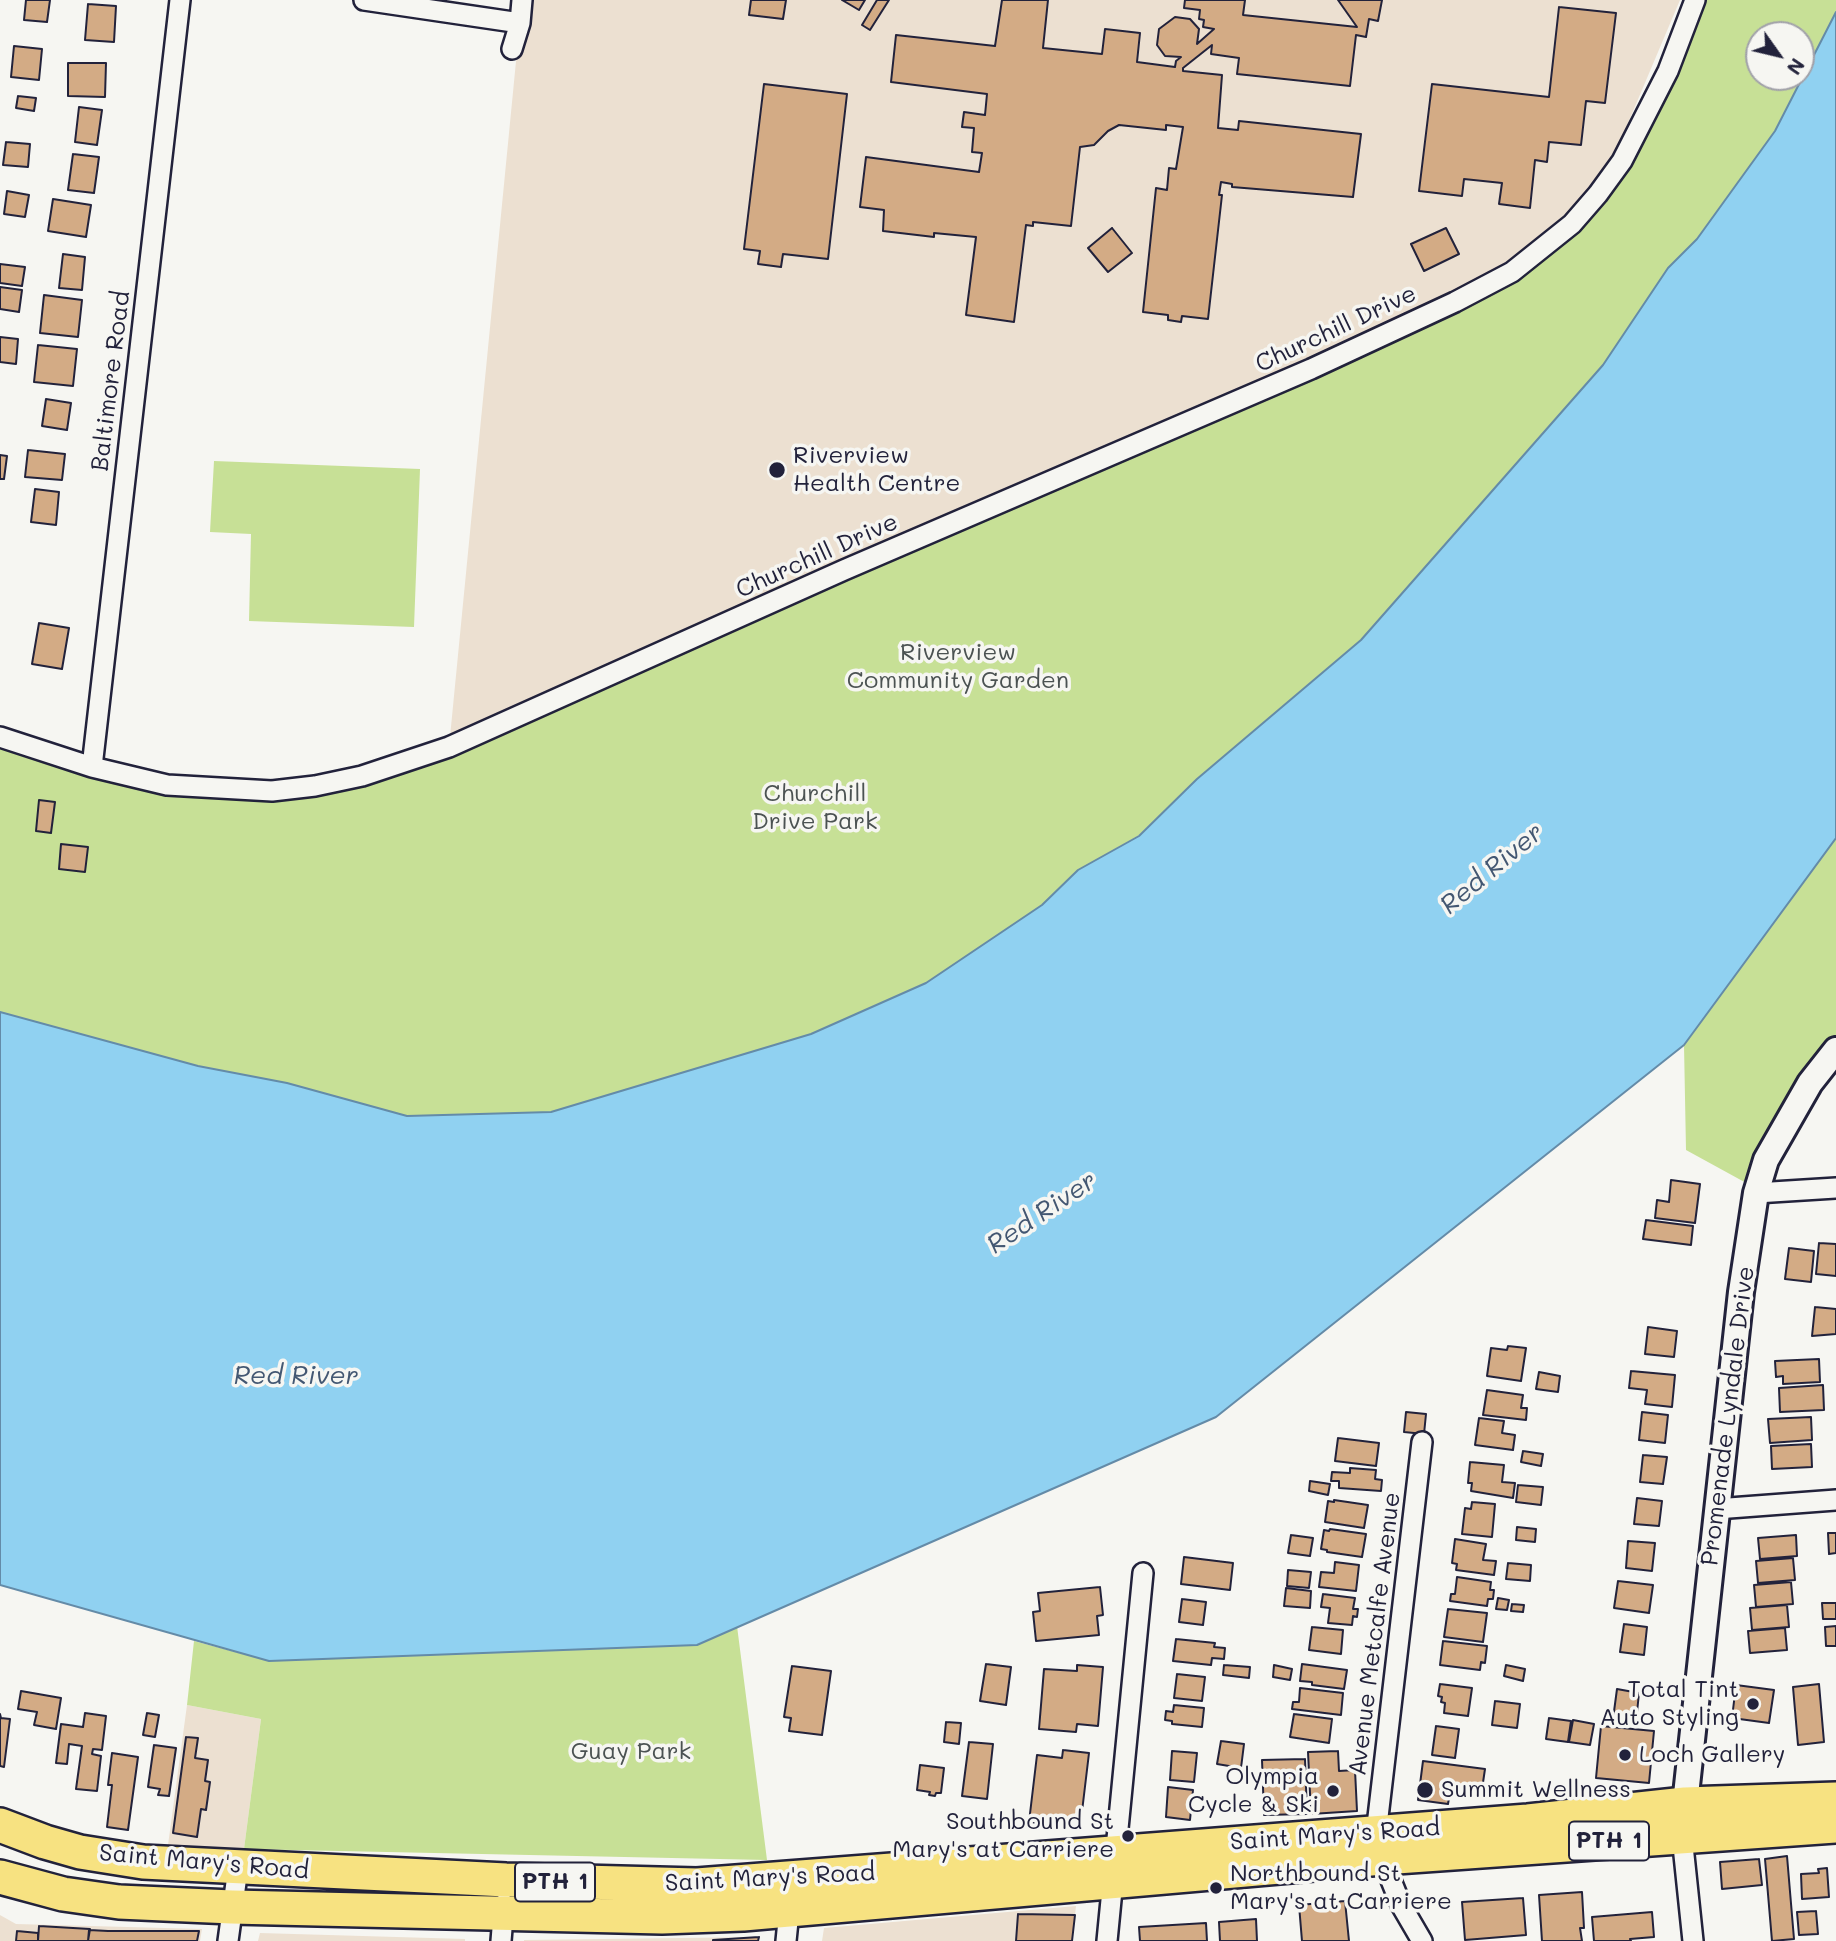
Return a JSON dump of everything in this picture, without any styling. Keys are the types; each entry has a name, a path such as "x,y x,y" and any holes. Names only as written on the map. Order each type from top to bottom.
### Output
{"highway":[{"name":"Saint Mary's Road","path":"1684,1820 1836,1799"},
{"name":"Saint Mary's Road","path":"0,1877 36,1888 94,1900 502,1927 789,1910 1114,1867 1380,1845 1528,1821 1684,1820 1836,1826"},
{"name":"Saint Mary's Road","path":"0,1825 45,1842 103,1856 143,1862 506,1880 697,1885 789,1910"}],"street":[{"name":"Baltimore Road","path":"92,767 180,0"},
{"path":"364,0 520,23"},
{"path":"512,49 520,23 522,0"},
{"name":"Churchill Drive","path":"0,737 92,767 167,785 272,791 315,786 362,776 449,747 844,570 1311,369 1455,302 1512,272 1572,224 1622,161 1668,71 1695,0"},
{"name":"Promenade Lyndale Drive","path":"1684,1820 1716,1509 1741,1292 1756,1193 1766,1160 1811,1083 1836,1050"},
{"path":"1756,1193 1836,1188"},
{"name":"Avenue Metcalfe Avenue","path":"1380,1845 1378,1817 1422,1442"},
{"path":"1716,1509 1836,1500"},
{"path":"1107,1941 1143,1573"},
{"path":"1684,1820 1693,1941"},
{"path":"1380,1845 1401,1905 1422,1941"},
{"path":"228,1941 238,1868"},
{"path":"502,1927 506,1880"}],"shaded area":[{"name":"Riverview Health Centre","path":"522,0 1680,0 1598,194 1512,272 449,747"},
{"path":"187,1705 261,1719 244,1849 168,1845"},
{"path":"1076,1906 1072,1941 822,1941 824,1928"},
{"path":"0,1915 16,1924 202,1929 200,1941 0,1941"},
{"path":"260,1933 465,1939 465,1941 258,1941"},
{"path":"759,1937 758,1941 524,1941 524,1940"}],"green space":[{"name":"Churchill Drive Park","path":"1695,0 1836,0 1836,12 1815,53 1815,21 1745,21 1745,91 1796,91 1775,131 1697,239 1668,268 1603,365 1361,640 1197,779 1138,836 1078,870 1042,905 926,983 811,1034 551,1112 407,1116 287,1083 198,1066 0,1012 0,737 218,790 362,776 1512,272 1598,194"},
{"path":"214,461 420,469 414,627 249,621 251,534 210,532"},
{"path":"1836,838 1836,1048 1759,1190 1686,1150 1684,1045"},
{"name":"Guay Park","path":"737,1626 767,1860 244,1849 261,1719 187,1705 194,1641 269,1661 696,1645"}],"water":[{"name":"Red River","path":"1836,12 1836,838 1684,1045 1216,1417 697,1645 269,1661 0,1585 0,1012 198,1066 287,1083 407,1116 551,1112 811,1034 926,983 1042,905 1078,870 1139,836 1197,779 1361,640 1603,365 1668,268 1697,239 1775,131 1796,91 1815,91 1815,53"}],"building":[{"path":"26,0 50,0 47,22 24,20"},
{"path":"751,0 786,0 783,19 749,15"},
{"path":"842,0 865,0 859,10"},
{"path":"877,0 889,0 870,30 862,25"},
{"path":"1002,0 1048,0 1043,48 1102,54 1105,29 1140,33 1137,62 1175,67 1176,61 1181,57 1165,56 1157,45 1159,29 1175,17 1190,19 1199,29 1197,44 1214,29 1203,27 1204,20 1199,19 1200,10 1184,8 1185,0 1245,0 1243,15 1357,27 1338,0 1382,0 1378,21 1369,19 1366,37 1356,35 1350,86 1237,74 1239,58 1211,54 1212,45 1183,68 1183,71 1222,75 1218,128 1238,130 1239,121 1361,134 1353,197 1232,187 1232,184 1221,182 1219,195 1222,195 1208,319 1182,316 1181,322 1168,320 1168,315 1143,312 1156,188 1167,190 1169,168 1176,169 1183,127 1166,125 1166,130 1119,125 1108,131 1094,145 1080,147 1071,226 1033,222 1033,226 1026,225 1014,322 966,315 976,237 934,233 934,237 883,231 884,210 860,207 866,157 979,172 982,153 972,152 974,128 962,127 964,112 985,115 987,94 891,82 896,35 995,46"},
{"path":"88,4 116,6 114,42 85,40"},
{"path":"1559,7 1616,13 1605,103 1586,101 1581,145 1549,142 1547,162 1535,160 1530,208 1499,204 1502,183 1464,179 1462,196 1419,191 1432,84 1549,97"},
{"path":"14,46 42,49 39,80 11,77"},
{"path":"68,63 106,63 105,97 68,96"},
{"path":"764,84 847,94 828,259 783,254 781,267 758,264 760,251 744,249"},
{"path":"18,96 36,98 34,111 16,108"},
{"path":"79,107 102,110 97,145 75,142"},
{"path":"6,142 30,144 28,167 3,165"},
{"path":"73,154 99,157 94,193 68,190"},
{"path":"7,191 29,195 25,217 4,214"},
{"path":"53,199 91,205 86,237 48,231"},
{"path":"1112,228 1132,253 1108,272 1088,248"},
{"path":"1446,228 1459,254 1424,271 1411,244"},
{"path":"63,254 85,257 82,290 59,288"},
{"path":"0,264 25,267 22,286 0,283"},
{"path":"0,287 22,290 19,312 0,309"},
{"path":"44,295 82,300 78,337 40,333"},
{"path":"0,337 18,339 16,364 0,362"},
{"path":"38,345 77,349 73,386 34,382"},
{"path":"46,399 71,403 67,430 42,426"},
{"path":"28,450 65,454 62,480 25,477"},
{"path":"0,455 7,456 4,479 0,479"},
{"path":"35,489 59,492 56,525 31,522"},
{"path":"39,623 69,628 62,669 32,664"},
{"path":"39,800 55,802 51,833 36,831"},
{"path":"61,844 88,847 85,872 59,869"},
{"path":"1671,1180 1700,1184 1695,1223 1655,1218 1657,1200 1669,1202"},
{"path":"1646,1220 1693,1226 1691,1245 1643,1239"},
{"path":"1819,1243 1836,1244 1836,1276 1816,1274"},
{"path":"1789,1248 1814,1251 1811,1282 1785,1279"},
{"path":"1815,1307 1836,1309 1836,1334 1812,1336"},
{"path":"1648,1327 1677,1331 1674,1357 1645,1354"},
{"path":"1508,1346 1526,1348 1521,1381 1487,1376 1491,1348 1507,1350"},
{"path":"1819,1359 1820,1382 1783,1384 1783,1376 1776,1377 1775,1361"},
{"path":"1631,1371 1675,1375 1672,1407 1645,1404 1647,1390 1629,1388"},
{"path":"1539,1372 1560,1376 1558,1392 1536,1389"},
{"path":"1823,1385 1824,1410 1780,1412 1779,1388"},
{"path":"1487,1390 1523,1395 1521,1408 1527,1408 1526,1420 1483,1415"},
{"path":"1406,1412 1426,1414 1424,1434 1404,1432"},
{"path":"1642,1412 1668,1415 1665,1443 1639,1440"},
{"path":"1811,1417 1812,1440 1770,1443 1768,1419"},
{"path":"1479,1418 1504,1421 1502,1433 1515,1435 1513,1450 1475,1445"},
{"path":"1338,1438 1379,1443 1376,1466 1335,1461"},
{"path":"1811,1444 1812,1467 1772,1469 1771,1446"},
{"path":"1523,1451 1543,1454 1541,1466 1521,1462"},
{"path":"1643,1455 1667,1457 1663,1484 1640,1482"},
{"path":"1470,1462 1504,1465 1502,1482 1515,1483 1513,1498 1471,1491 1472,1483 1468,1483"},
{"path":"1350,1468 1376,1470 1375,1479 1382,1480 1381,1491 1339,1488 1339,1481 1331,1481 1332,1472 1350,1473"},
{"path":"1310,1481 1330,1484 1328,1495 1309,1491"},
{"path":"1518,1485 1543,1487 1541,1505 1516,1502"},
{"path":"1637,1498 1662,1501 1659,1526 1634,1524"},
{"path":"1328,1501 1368,1505 1364,1528 1325,1522"},
{"path":"1472,1502 1495,1504 1492,1537 1462,1534 1465,1508 1471,1509"},
{"path":"1517,1527 1536,1529 1535,1542 1516,1540"},
{"path":"1324,1530 1366,1534 1362,1557 1321,1549"},
{"path":"1828,1533 1836,1533 1836,1553 1829,1554"},
{"path":"1291,1535 1313,1538 1310,1556 1288,1553"},
{"path":"1796,1535 1797,1556 1760,1559 1758,1538"},
{"path":"1455,1539 1486,1544 1483,1560 1496,1561 1494,1575 1456,1570 1457,1564 1452,1563"},
{"path":"1628,1541 1655,1543 1652,1571 1626,1568"},
{"path":"1184,1557 1233,1563 1230,1590 1181,1584"},
{"path":"1793,1558 1795,1580 1758,1583 1756,1561"},
{"path":"1335,1562 1359,1565 1356,1591 1319,1587 1321,1572 1334,1573"},
{"path":"1508,1563 1531,1565 1530,1581 1506,1579"},
{"path":"1288,1570 1311,1572 1309,1588 1287,1586"},
{"path":"1457,1577 1491,1582 1493,1599 1488,1599 1487,1606 1450,1601 1451,1594 1455,1594"},
{"path":"1618,1581 1653,1585 1649,1613 1614,1608"},
{"path":"1791,1582 1793,1604 1756,1607 1754,1585"},
{"path":"1100,1587 1103,1615 1097,1616 1099,1635 1036,1641 1033,1612 1040,1611 1038,1593"},
{"path":"1286,1588 1311,1591 1310,1608 1284,1606"},
{"path":"1323,1594 1355,1598 1353,1609 1358,1609 1357,1617 1353,1616 1352,1625 1328,1623 1330,1608 1321,1607"},
{"path":"1498,1598 1509,1600 1507,1610 1496,1609"},
{"path":"1182,1599 1206,1602 1203,1625 1179,1622"},
{"path":"1822,1603 1836,1603 1836,1619 1823,1619"},
{"path":"1512,1604 1524,1605 1523,1612 1511,1611"},
{"path":"1787,1605 1789,1627 1752,1630 1750,1608"},
{"path":"1448,1609 1487,1613 1483,1642 1444,1637"},
{"path":"1624,1624 1647,1627 1644,1655 1620,1652"},
{"path":"1836,1626 1836,1646 1826,1646 1825,1627"},
{"path":"1312,1627 1343,1630 1341,1654 1309,1650"},
{"path":"1785,1628 1787,1650 1750,1653 1748,1631"},
{"path":"1176,1639 1215,1643 1214,1647 1225,1648 1224,1659 1212,1658 1211,1665 1173,1661"},
{"path":"1443,1641 1487,1646 1485,1663 1481,1662 1480,1670 1440,1665"},
{"path":"986,1664 1011,1667 1006,1705 980,1701"},
{"path":"1302,1664 1347,1670 1344,1689 1300,1681"},
{"path":"1077,1665 1103,1667 1098,1726 1077,1724 1076,1732 1039,1729 1044,1669 1077,1671"},
{"path":"1224,1665 1250,1667 1249,1678 1223,1675"},
{"path":"1274,1665 1292,1669 1290,1680 1273,1677"},
{"path":"1506,1665 1525,1669 1523,1681 1504,1676"},
{"path":"792,1666 831,1671 822,1735 789,1731 791,1718 784,1717"},
{"path":"1177,1674 1205,1677 1202,1701 1174,1698"},
{"path":"1440,1684 1472,1688 1468,1716 1444,1713 1445,1703 1441,1702 1442,1697 1438,1696"},
{"path":"1819,1684 1824,1742 1798,1745 1793,1687"},
{"name":"Total Tint Auto Styling","path":"1736,1685 1774,1690 1769,1723 1732,1718"},
{"path":"1300,1688 1343,1693 1341,1715 1292,1709 1293,1702 1299,1702"},
{"path":"1617,1689 1639,1693 1636,1722 1613,1719"},
{"path":"21,1691 61,1698 56,1729 34,1725 37,1712 18,1709"},
{"path":"1495,1701 1520,1704 1517,1728 1492,1725"},
{"path":"1174,1705 1204,1708 1202,1727 1172,1724 1172,1721 1165,1720 1166,1711 1173,1712"},
{"path":"85,1713 106,1716 102,1750 93,1749 92,1754 101,1756 97,1791 76,1789 82,1746 69,1744 67,1764 56,1763 61,1724 83,1727"},
{"path":"147,1713 159,1715 155,1737 143,1735"},
{"path":"0,1714 1,1718 10,1719 4,1767 0,1766"},
{"path":"1294,1714 1332,1719 1329,1743 1290,1737"},
{"path":"1549,1718 1571,1721 1568,1742 1546,1739"},
{"path":"1573,1720 1594,1724 1590,1745 1569,1742"},
{"path":"946,1722 961,1723 959,1744 944,1742"},
{"path":"1436,1726 1459,1729 1455,1758 1432,1755"},
{"name":"Loch Gallery","path":"1601,1726 1654,1731 1649,1783 1596,1778"},
{"path":"186,1737 198,1738 195,1758 208,1760 205,1781 210,1782 206,1810 201,1809 197,1837 173,1833"},
{"path":"1221,1741 1244,1744 1241,1768 1217,1764"},
{"path":"969,1742 993,1744 987,1799 962,1796"},
{"path":"154,1745 176,1748 169,1796 158,1795 160,1789 148,1787"},
{"path":"1063,1750 1089,1753 1081,1820 1063,1818 1062,1825 1029,1822 1037,1755 1062,1758"},
{"path":"1172,1751 1197,1753 1194,1782 1170,1780"},
{"name":"Olympia Cycle & Ski","path":"1338,1751 1339,1771 1355,1770 1357,1811 1311,1814 1308,1752"},
{"path":"112,1753 138,1757 128,1830 107,1827 112,1785 108,1785"},
{"path":"1305,1759 1307,1814 1264,1815 1262,1760"},
{"path":"1423,1761 1485,1769 1481,1796 1450,1792 1448,1804 1418,1800"},
{"path":"920,1765 944,1768 941,1793 936,1793 935,1796 929,1795 930,1792 917,1790"},
{"path":"1168,1787 1193,1790 1190,1820 1166,1817"},
{"path":"1787,1856 1794,1939 1772,1941 1765,1859"},
{"path":"1759,1859 1762,1885 1722,1889 1720,1862"},
{"path":"1827,1868 1829,1897 1802,1899 1801,1874 1819,1873 1818,1869"},
{"path":"1582,1892 1582,1941 1542,1941 1539,1895"},
{"path":"1523,1898 1526,1935 1465,1940 1462,1902"},
{"path":"1345,1901 1349,1941 1302,1941 1299,1905"},
{"path":"1816,1911 1818,1934 1799,1935 1797,1912"},
{"path":"1652,1912 1654,1937 1630,1939 1631,1941 1594,1941 1592,1917"},
{"path":"1018,1914 1075,1915 1072,1941 1016,1941"},
{"path":"1256,1919 1257,1941 1220,1941 1219,1922"},
{"path":"1206,1923 1207,1941 1140,1941 1139,1927"},
{"path":"39,1926 90,1929 88,1941 38,1941"},
{"path":"89,1930 199,1931 197,1941 88,1941"},
{"path":"17,1931 38,1933 38,1941 16,1941"},
{"path":"759,1937 758,1941 713,1941 713,1940"}],"place":[{"name":"Riverview Health Centre","path":"777,470"},
{"name":"Total Tint Auto Styling","path":"1753,1704"},
{"name":"Loch Gallery","path":"1625,1755"},
{"name":"Summit Wellness","path":"1425,1790"},
{"name":"Olympia Cycle & Ski","path":"1333,1791"},
{"name":"Southbound St Mary's at Carriere","path":"1128,1836"},
{"name":"Northbound St Mary's at Carriere","path":"1216,1888"}],"park label":[{"name":"Riverview Community Garden","path":"958,667"}]}
